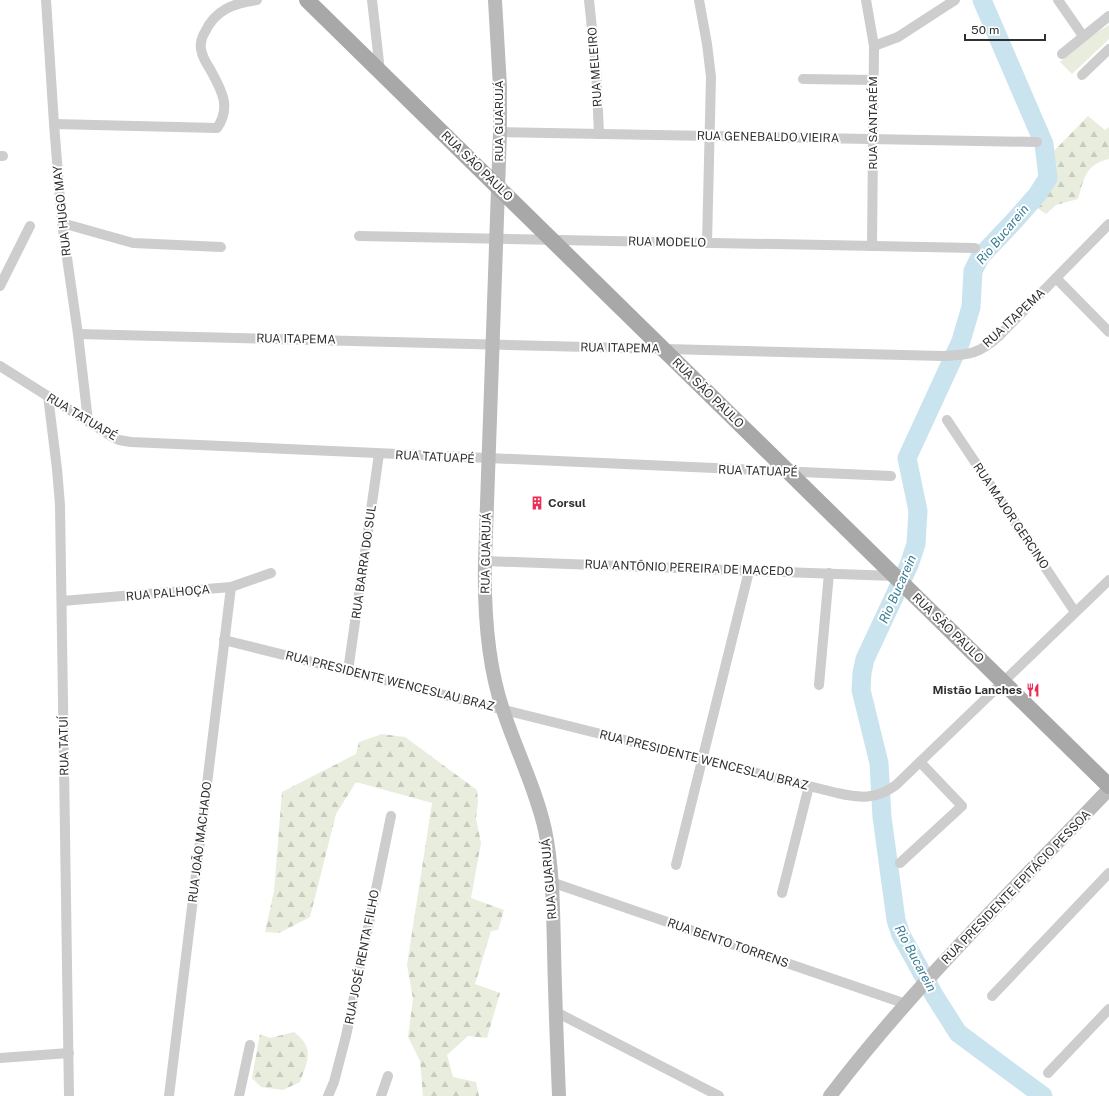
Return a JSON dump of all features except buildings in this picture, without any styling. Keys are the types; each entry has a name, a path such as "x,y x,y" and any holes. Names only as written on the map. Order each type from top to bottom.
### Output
{"main road":[{"name":"RUA SÃO PAULO","path":"307,0 1003,682 1109,788"}],"street":[{"name":"RUA HUGO MAY","path":"46,0 62,223 78,334 88,421"},
{"path":"54,124 217,128 223,120 225,104 220,88 205,60 201,49 203,35 208,25 223,10 244,2 257,0"},
{"path":"372,0 380,72"},
{"name":"RUA GUARUJÁ","path":"495,0 500,87 500,132 485,561 486,609 488,643 502,709 545,830 551,882 559,1096"},
{"name":"RUA MELEIRO","path":"589,0 596,67 599,134"},
{"path":"699,0 710,61 710,136 707,243"},
{"name":"RUA SANTARÉM","path":"866,0 874,46 872,246"},
{"path":"874,46 898,37 955,0"},
{"path":"1058,0 1083,36"},
{"path":"1062,54 1109,16"},
{"path":"1082,75 1109,49"},
{"path":"803,79 874,80"},
{"name":"RUA GENEBALDO VIEIRA","path":"500,132 1037,142"},
{"path":"62,223 133,243 221,247"},
{"name":"RUA ITAPEMA","path":"78,334 943,356 963,355 984,348 992,342 1109,224"},
{"path":"0,286 30,226"},
{"name":"RUA MODELO","path":"359,236 975,248"},
{"path":"1056,278 1109,332"},
{"name":"RUA TATUAPÉ","path":"0,366 111,436 119,440 131,442 891,476"},
{"name":"RUA TATUÍ","path":"48,396 60,505 69,1096"},
{"name":"RUA MAJOR GERCINO","path":"946,420 1076,612"},
{"name":"RUA BARRA DO SUL","path":"348,671 379,454"},
{"name":"RUA ANTÔNIO PEREIRA DE MACEDO","path":"485,561 829,573 900,581"},
{"path":"676,864 749,570"},
{"name":"RUA PALHOÇA","path":"62,601 231,587 271,573"},
{"path":"819,685 829,573"},
{"name":"RUA PRESIDENTE WENCESLAU BRAZ","path":"224,640 851,796 880,794 896,785 1109,580"},
{"name":"RUA JOÃO MACHADO","path":"169,1096 231,587"},
{"path":"900,863 962,806 920,762"},
{"path":"782,893 808,786"},
{"name":"RUA PRESIDENTE EPITÁCIO PESSOA","path":"830,1096 862,1055 916,992 1109,788"},
{"name":"RUA JOSÉ RENTA FILHO","path":"328,1096 334,1082 346,1036 391,816"},
{"path":"992,996 1109,873"},
{"name":"RUA BENTO TORRENS","path":"551,882 906,1004"},
{"path":"1048,1073 1109,1009"},
{"path":"556,1012 719,1096"},
{"path":"239,1096 250,1045"},
{"path":"0,1058 68,1053"},
{"path":"381,1096 388,1076"}],"green space":[{"path":"1109,25 1109,39 1072,74 1060,62 1084,40"},
{"path":"1088,116 1105,130 1109,127 1109,159 1095,164 1087,173 1078,199 1056,205 1046,214 1033,205 1057,177 1052,153"},
{"path":"382,734 405,737 477,790 478,803 476,818 481,843 471,898 504,910 498,930 491,931 475,984 500,993 487,1038 468,1036 447,1055 453,1077 476,1082 479,1096 423,1096 420,1061 408,1037 413,999 407,965 432,803 356,782 336,814 310,917 279,933 265,932 274,891 282,792 356,754 359,742"},
{"path":"294,1032 305,1043 308,1055 300,1082 283,1090 261,1087 252,1078 260,1034 270,1038"}],"waterway":[{"name":"Rio Bucarein","path":"982,0 1044,144 1048,178 1037,195 980,257 973,271 971,307 961,341 907,458 918,511 916,544 909,565 865,659 861,690 879,763 882,817 896,920 901,935 934,995 958,1033 1043,1096"}],"place":[{"name":"Corsul","path":"537,503"},
{"name":"Mistão Lanches","path":"1033,690"}]}
